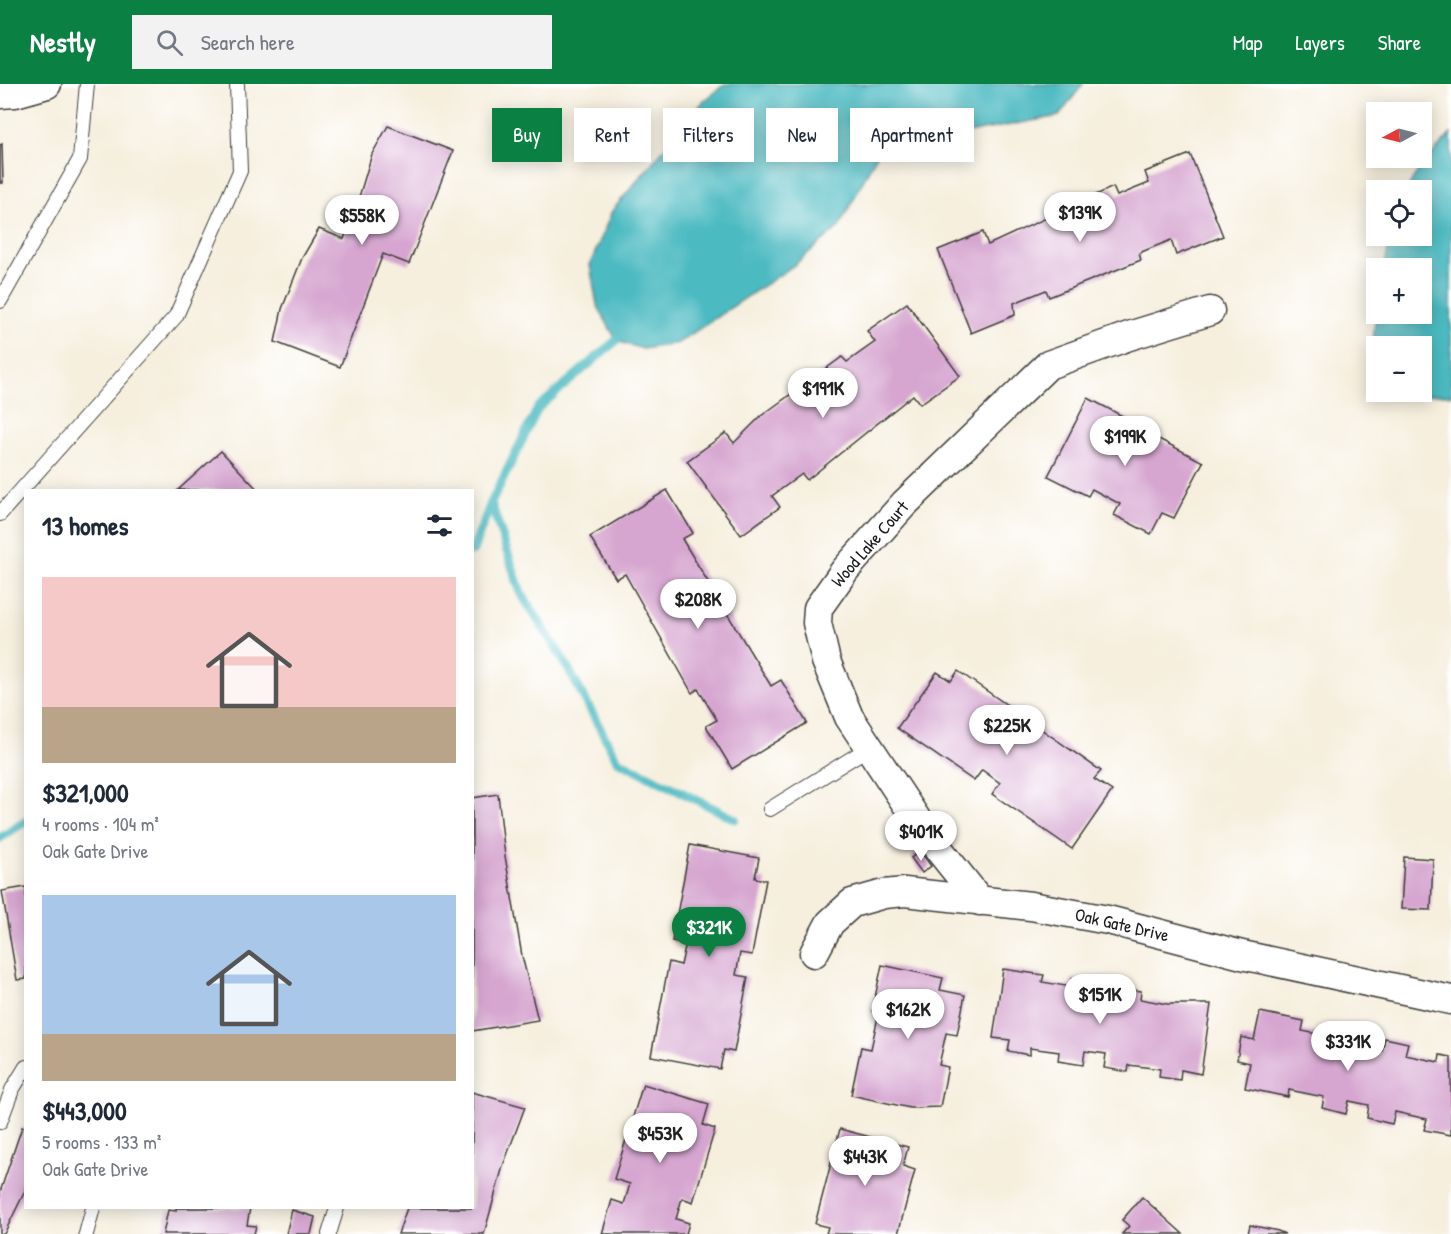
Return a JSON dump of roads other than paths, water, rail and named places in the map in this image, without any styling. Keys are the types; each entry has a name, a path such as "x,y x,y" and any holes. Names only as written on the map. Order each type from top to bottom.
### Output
{"street":[{"path":"0,94 15,93 47,84"},
{"name":"Wood Lake Court","path":"980,901 925,832 849,717 826,661 817,623 818,608 845,570 903,504 1048,365 1210,311"},
{"name":"Oak Gate Drive","path":"814,953 830,923 852,903 884,894 905,892 1031,906 1108,920 1242,955 1451,1000"}],"lane":[{"path":"0,301 80,159 87,84"},
{"path":"0,514 176,316 240,171 237,84"},
{"path":"770,809 870,747"},
{"path":"0,1122 12,1090 24,1071"},
{"path":"86,1234 93,1209"},
{"path":"329,1234 337,1209"}],"water":[{"path":"725,84 1083,84 1059,116 974,132 974,108 850,108 850,162 873,162 839,227 793,266 678,343 643,349 617,341 597,305 590,265 612,211 663,150 663,162 754,162 754,108 698,108"},
{"path":"1451,134 1451,395 1432,395 1432,336 1374,336 1375,324 1432,324 1432,258 1386,258 1389,246 1432,246 1432,180 1413,180 1419,168 1432,168 1432,154"}],"waterway":[{"path":"474,547 491,503 538,408 626,332"},
{"path":"491,503 521,593 567,666 617,760 735,819"},
{"path":"0,838 24,822"}]}
